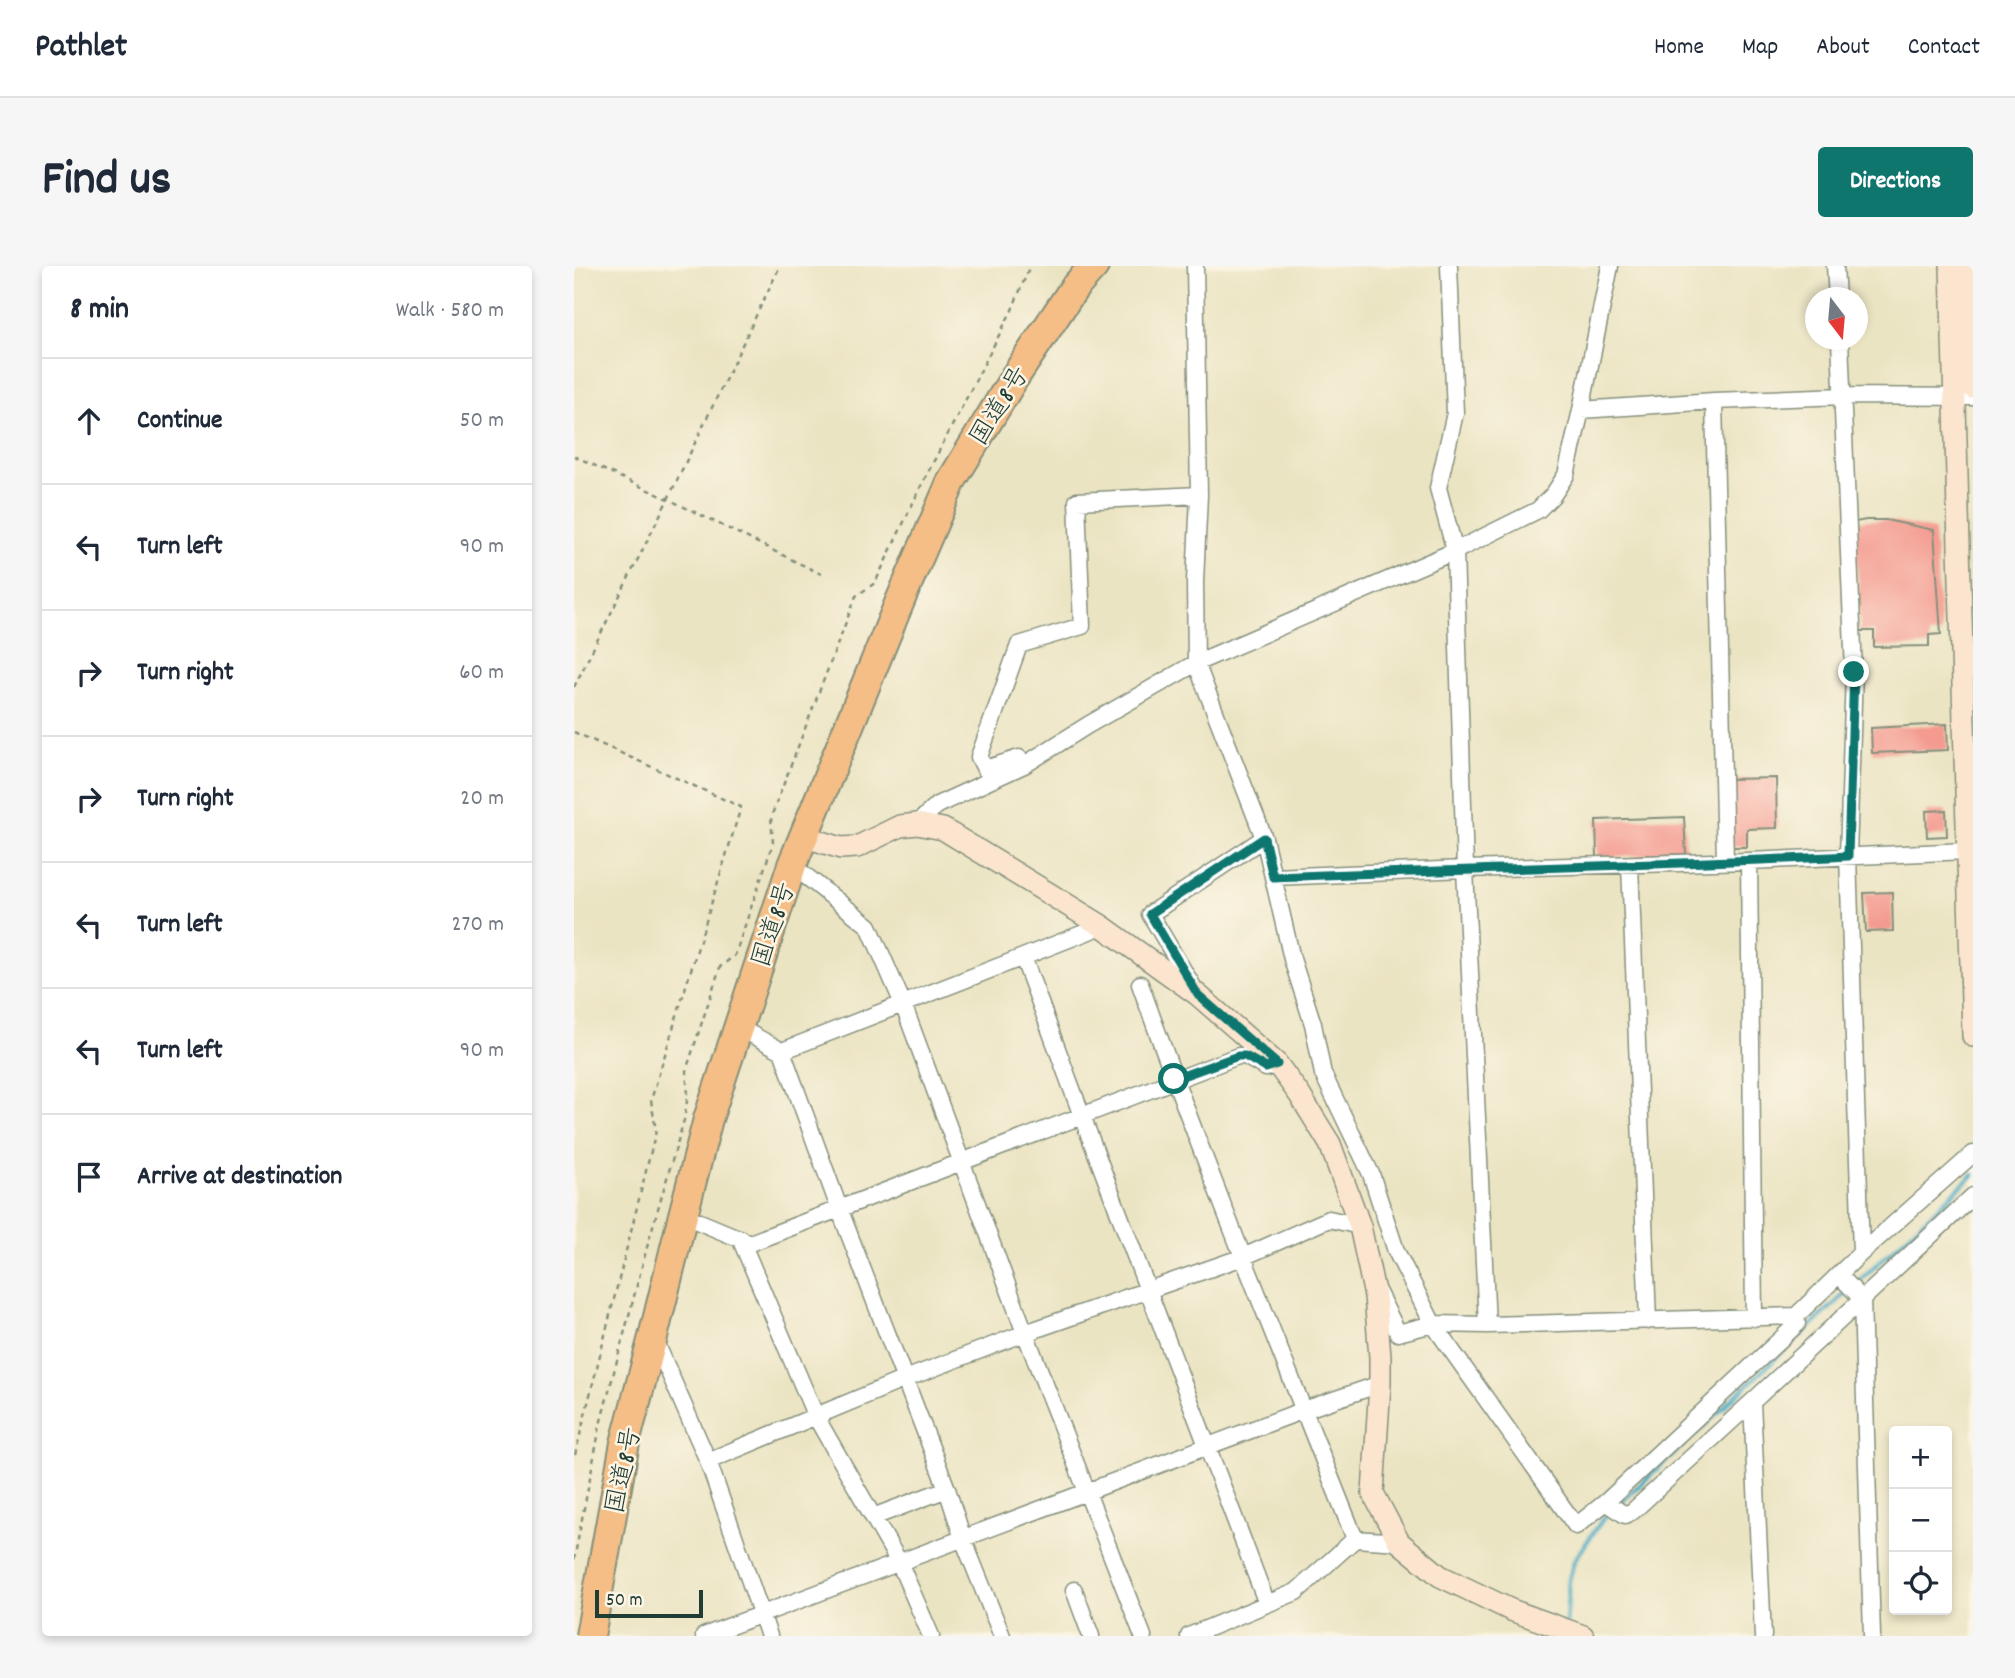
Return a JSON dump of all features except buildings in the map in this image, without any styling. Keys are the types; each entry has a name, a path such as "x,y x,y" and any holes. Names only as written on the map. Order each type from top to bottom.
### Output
{"highway":[{"name":"国道8号","path":"590,1636 625,1443 708,1119 792,865 952,480 1014,378 1074,288 1094,266"}],"street":[{"path":"1195,266 1199,495 1195,582 1196,663 1264,838 1292,959 1313,1024 1324,1074 1371,1174 1396,1251 1433,1324 1576,1526 1612,1506 1797,1324 1796,1317"},
{"path":"1449,266 1455,413 1438,488 1455,551 1465,869 1487,1325"},
{"path":"917,824 937,805 1030,761 1196,663 1455,551 1538,510 1553,495 1566,475 1610,266"},
{"path":"1835,266 1836,287"},
{"path":"1951,266 1967,394"},
{"path":"1968,266 1973,1036"},
{"path":"1841,350 1854,672 1848,856 1861,1253"},
{"path":"1581,410 1714,401 1967,394"},
{"path":"1714,401 1725,861"},
{"path":"1030,761 1022,757 985,769 979,757 1019,645 1082,626 1077,501 1199,495"},
{"path":"803,836 841,848 857,847 900,826 917,824 943,829 1101,926 1198,995 1277,1064 1330,1144 1360,1226 1375,1296 1380,1384 1373,1493 1399,1542 1440,1576 1511,1610 1583,1636"},
{"path":"1198,995 1150,914 1264,838"},
{"path":"1273,877 1749,861 1970,849"},
{"path":"1749,861 1754,1318"},
{"path":"792,865 869,926 903,1004 1025,1334 1143,1636"},
{"path":"1630,865 1648,1321"},
{"path":"782,1051 1101,926"},
{"path":"1023,957 1267,1604"},
{"path":"1140,984 1174,1079 1355,1539"},
{"path":"738,1027 782,1051 947,1489 963,1539 1002,1636"},
{"path":"683,1215 750,1243 1238,1056 1245,1056 1266,1068 1277,1064"},
{"path":"1372,1281 1398,1333 1433,1324 1796,1317 1842,1278 1861,1253 1973,1154"},
{"path":"1612,1506 1625,1515 1633,1511 1752,1402 1860,1297 1973,1196"},
{"path":"708,1461 905,1379 1243,1257 1329,1219 1360,1226"},
{"path":"740,1238 816,1418 899,1562 932,1636"},
{"path":"1842,1278 1860,1297 1872,1636"},
{"path":"653,1337 708,1461 769,1636"},
{"path":"704,1636 1304,1410 1380,1384"},
{"path":"1752,1402 1763,1636"},
{"path":"873,1517 947,1489"},
{"path":"1189,1636 1296,1592 1355,1539 1399,1542"},
{"path":"1074,1590 1091,1636"}],"path":[{"path":"574,687 780,266"},
{"path":"574,456 821,574"},
{"path":"574,732 741,807 650,1100 656,1131 574,1459"}],"waterway":[{"path":"1566,1623 1569,1580 1574,1561 1602,1520 1973,1175"}],"route":[{"path":"1174,1079 1238,1056 1245,1056 1266,1068 1277,1064 1198,995 1150,914 1264,838 1273,877 1848,856 1854,672"}]}
